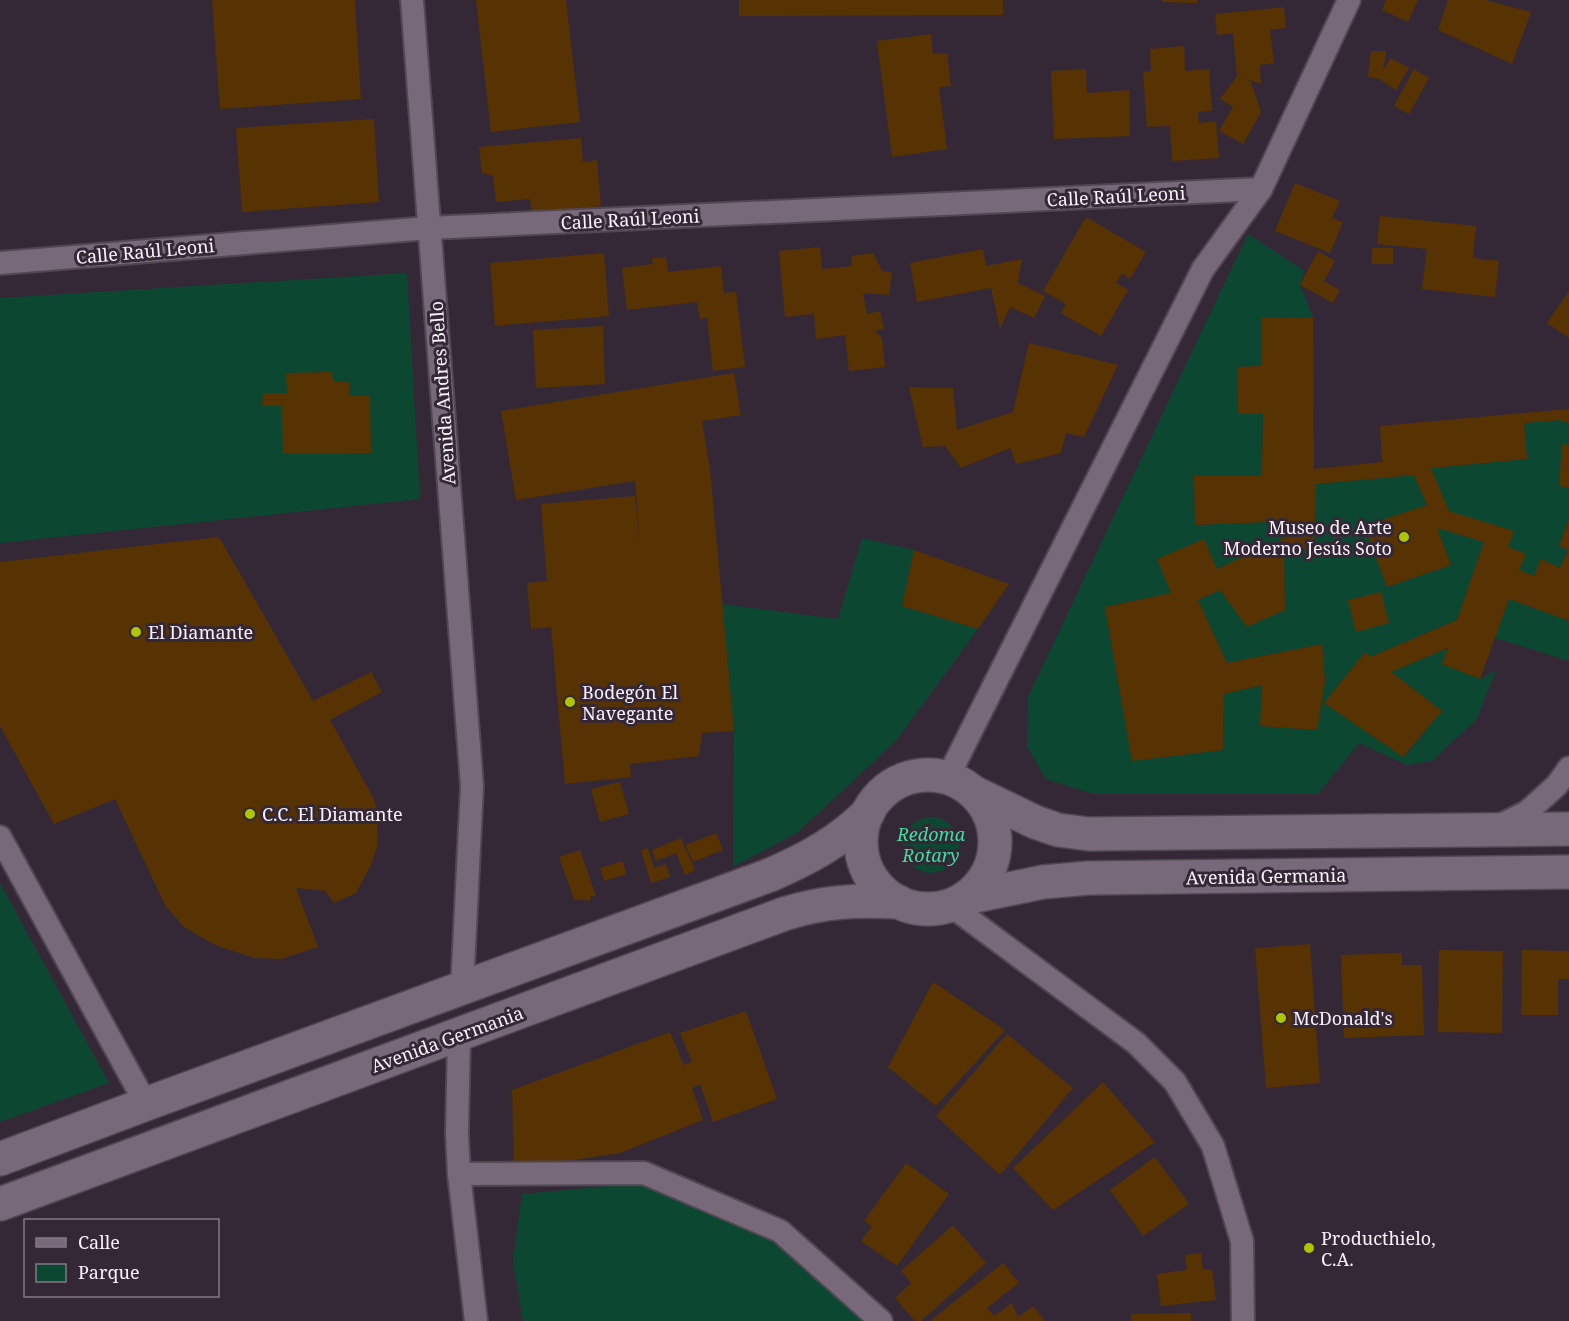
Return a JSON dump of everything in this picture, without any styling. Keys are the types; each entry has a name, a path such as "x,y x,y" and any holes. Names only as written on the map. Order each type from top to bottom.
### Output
{"street":[{"name":"Avenida Andres Bello","path":"412,0 472,786 462,989"},
{"path":"960,785 1203,269 1261,189 1349,0"},
{"name":"Calle Raúl Leoni","path":"0,263 429,228 1261,189"},
{"path":"1492,829 1527,812 1557,785 1569,768"},
{"path":"0,1159 798,863 838,840 868,813 891,787 907,779 924,775 960,785 1035,822 1058,830 1089,834 1569,829"},
{"path":"868,813 862,830 861,847 865,864 873,880 884,892 899,902 915,908 933,909 957,901 978,886 988,872 994,855 995,838 992,820 984,805 960,785"},
{"path":"0,837 146,1104"},
{"name":"Avenida Germania","path":"957,901 1043,882 1089,878 1569,872"},
{"name":"Avenida Germania","path":"0,1204 810,906 860,900 899,902"},
{"path":"957,901 1136,1043 1175,1082 1213,1146 1242,1241 1243,1321"},
{"path":"459,1034 457,1134 459,1174 476,1321"},
{"path":"459,1174 644,1173 780,1231 881,1321"}],"green space":[{"path":"1248,234 1304,271 1300,285 1313,318 1262,317 1262,366 1237,367 1238,413 1263,414 1262,476 1194,476 1195,525 1289,521 1289,536 1171,593 1105,607 1132,760 1223,750 1224,694 1262,685 1260,726 1317,730 1325,682 1322,644 1227,663 1198,600 1220,590 1247,626 1285,610 1284,556 1314,546 1316,484 1414,475 1427,505 1365,526 1387,587 1451,565 1437,528 1484,542 1457,620 1370,657 1365,652 1324,703 1404,757 1442,711 1391,672 1448,648 1442,664 1480,679 1496,670 1477,719 1432,761 1407,765 1359,743 1318,794 1093,794 1046,779 1027,747 1028,697"},
{"path":"407,273 420,499 0,543 0,298"},
{"path":"1559,420 1569,423 1569,445 1562,445 1559,485 1569,488 1569,519 1559,545 1568,550 1560,568 1541,559 1534,576 1519,570 1526,554 1508,547 1449,511 1431,468 1527,459 1524,423"},
{"path":"862,538 914,550 902,606 978,629 896,741 798,832 733,867 734,731 722,604 838,619"},
{"path":"1509,599 1569,621 1569,661 1495,638"},
{"name":"Redoma Rotary","path":"931,817 942,819 951,825 957,834 959,845 957,856 951,865 942,871 931,873 920,871 911,865 905,856 903,845 905,834 911,825 920,819"},
{"path":"0,883 109,1083 0,1122"},
{"path":"662,1181 780,1231 881,1321 523,1321 513,1261 522,1194"}],"building":[{"path":"212,0 355,0 361,99 220,109"},
{"path":"476,0 566,0 580,122 491,132"},
{"path":"739,0 1003,0 1003,15 739,16"},
{"path":"1162,0 1197,0 1197,3 1162,2"},
{"path":"1386,0 1418,0 1408,22 1382,10"},
{"path":"1448,0 1485,0 1531,12 1512,64 1438,30"},
{"path":"1284,7 1286,28 1270,30 1274,63 1260,65 1261,84 1243,78 1251,82 1261,112 1243,144 1219,131 1233,107 1220,99 1237,76 1233,33 1217,35 1215,14"},
{"path":"931,34 933,54 947,53 951,86 939,87 947,149 892,157 877,41"},
{"path":"1184,46 1185,71 1209,69 1212,111 1198,112 1199,123 1216,121 1219,158 1172,161 1170,126 1147,127 1143,72 1151,71 1150,49"},
{"path":"1371,51 1386,51 1383,71 1391,58 1409,68 1396,90 1379,79 1368,77"},
{"path":"1086,69 1087,93 1129,90 1130,136 1054,139 1051,71"},
{"path":"1414,69 1429,78 1409,114 1394,106"},
{"path":"374,119 379,202 242,212 236,128"},
{"path":"581,138 583,162 597,160 601,206 532,213 530,199 496,202 493,176 482,173 479,147"},
{"path":"1295,183 1340,201 1332,218 1343,222 1330,253 1275,231"},
{"path":"1380,216 1476,226 1473,258 1499,261 1495,297 1422,289 1427,249 1377,244"},
{"path":"1086,217 1146,252 1130,279 1122,274 1116,283 1128,290 1101,336 1061,313 1066,304 1043,291"},
{"path":"820,247 822,269 852,266 851,256 873,253 882,271 892,272 889,295 863,293 867,314 880,311 884,329 875,331 882,338 885,367 849,371 845,335 816,339 814,314 785,317 779,251"},
{"path":"1372,248 1393,248 1393,264 1371,264"},
{"path":"983,249 986,266 1022,259 1018,283 1045,296 1034,318 1010,307 1000,329 991,288 917,302 910,263"},
{"path":"1318,251 1335,261 1324,281 1340,290 1333,303 1300,285"},
{"path":"604,253 609,316 495,326 490,263"},
{"path":"666,257 668,272 721,266 724,293 736,292 745,367 713,371 707,318 700,319 697,302 627,310 622,268 653,264 652,258"},
{"path":"1569,291 1569,338 1547,323"},
{"name":"Museo de Arte Moderno Jesús Soto","path":"1262,317 1313,318 1314,469 1382,462 1380,426 1569,409 1569,423 1559,420 1524,423 1527,459 1431,468 1449,511 1514,531 1508,547 1526,554 1519,570 1534,576 1541,559 1560,568 1568,550 1559,546 1569,519 1569,621 1509,599 1480,679 1442,664 1448,648 1391,672 1442,711 1403,757 1324,703 1365,652 1370,657 1457,620 1484,542 1437,528 1451,565 1387,587 1364,526 1427,505 1414,475 1316,484 1314,546 1284,556 1285,610 1247,627 1220,590 1198,600 1227,663 1322,644 1325,682 1317,730 1260,726 1262,685 1224,694 1223,750 1132,761 1105,607 1171,593 1157,559 1204,539 1217,569 1289,536 1289,521 1195,525 1194,476 1262,476 1263,414 1238,414 1237,367 1262,366"},
{"path":"603,326 605,384 536,388 533,330"},
{"path":"1029,343 1118,365 1084,437 1066,433 1061,453 1016,464 1010,448 961,468 945,446 923,447 909,387 953,388 957,430 1013,412"},
{"path":"331,372 334,382 349,382 349,396 370,396 371,453 283,454 282,406 262,406 263,393 287,393 286,373"},
{"path":"734,373 741,415 702,421 710,469 734,731 702,733 699,756 630,764 631,777 565,784 551,627 531,629 527,583 547,581 541,504 635,496 640,544 635,481 516,500 501,411"},
{"path":"1562,444 1569,445 1569,488 1559,486"},
{"path":"219,537 313,701 371,672 382,692 330,720 374,799 378,814 377,847 372,863 356,893 334,903 325,891 296,888 318,947 281,959 254,958 215,945 184,927 165,905 115,799 54,824 0,726 0,562"},
{"path":"914,550 1009,584 978,629 902,606"},
{"name":"Museo de Arte Moderno Jesús Soto","path":"1381,592 1389,623 1356,632 1348,600"},
{"path":"620,782 629,814 600,822 591,789"},
{"path":"716,833 723,850 693,862 686,845"},
{"path":"681,838 695,870 685,875 676,853 656,861 652,850"},
{"path":"648,848 654,868 666,864 670,877 651,883 641,850"},
{"path":"580,850 596,896 591,896 590,901 574,899 559,857"},
{"path":"623,861 626,874 604,881 600,868"},
{"path":"1310,944 1320,1083 1266,1088 1255,948"},
{"path":"1439,950 1503,951 1502,1033 1438,1032"},
{"path":"1522,950 1569,951 1569,979 1558,979 1558,1015 1521,1015"},
{"path":"1402,953 1402,965 1422,965 1424,1035 1344,1038 1341,955"},
{"path":"933,982 1005,1030 936,1106 888,1067"},
{"path":"746,1011 777,1099 713,1122 700,1084 692,1088 703,1120 620,1153 514,1169 512,1090 670,1032 684,1065 692,1062 680,1033"},
{"path":"1007,1034 1073,1088 1000,1175 936,1116"},
{"path":"1103,1082 1155,1142 1053,1210 1013,1168"},
{"path":"1155,1157 1189,1204 1143,1236 1110,1190"},
{"path":"906,1163 949,1194 897,1266 861,1241 872,1226 864,1221"},
{"path":"953,1225 986,1263 921,1321 915,1321 895,1298 911,1283 901,1271"},
{"path":"1201,1253 1203,1270 1212,1269 1216,1300 1161,1306 1157,1274 1187,1270 1185,1255"},
{"path":"1003,1263 1019,1283 987,1308 994,1316 1012,1303 1018,1317 1033,1306 1045,1321 930,1321"},
{"path":"1191,1313 1191,1321 1131,1321 1131,1314"}],"place":[{"name":"Museo de Arte Moderno Jesús Soto","path":"1404,537"},
{"name":"El Diamante","path":"136,632"},
{"name":"Bodegón El Navegante","path":"570,702"},
{"name":"C.C. El Diamante","path":"250,814"},
{"name":"McDonald's","path":"1281,1018"},
{"name":"Producthielo, C.A.","path":"1309,1248"}]}
